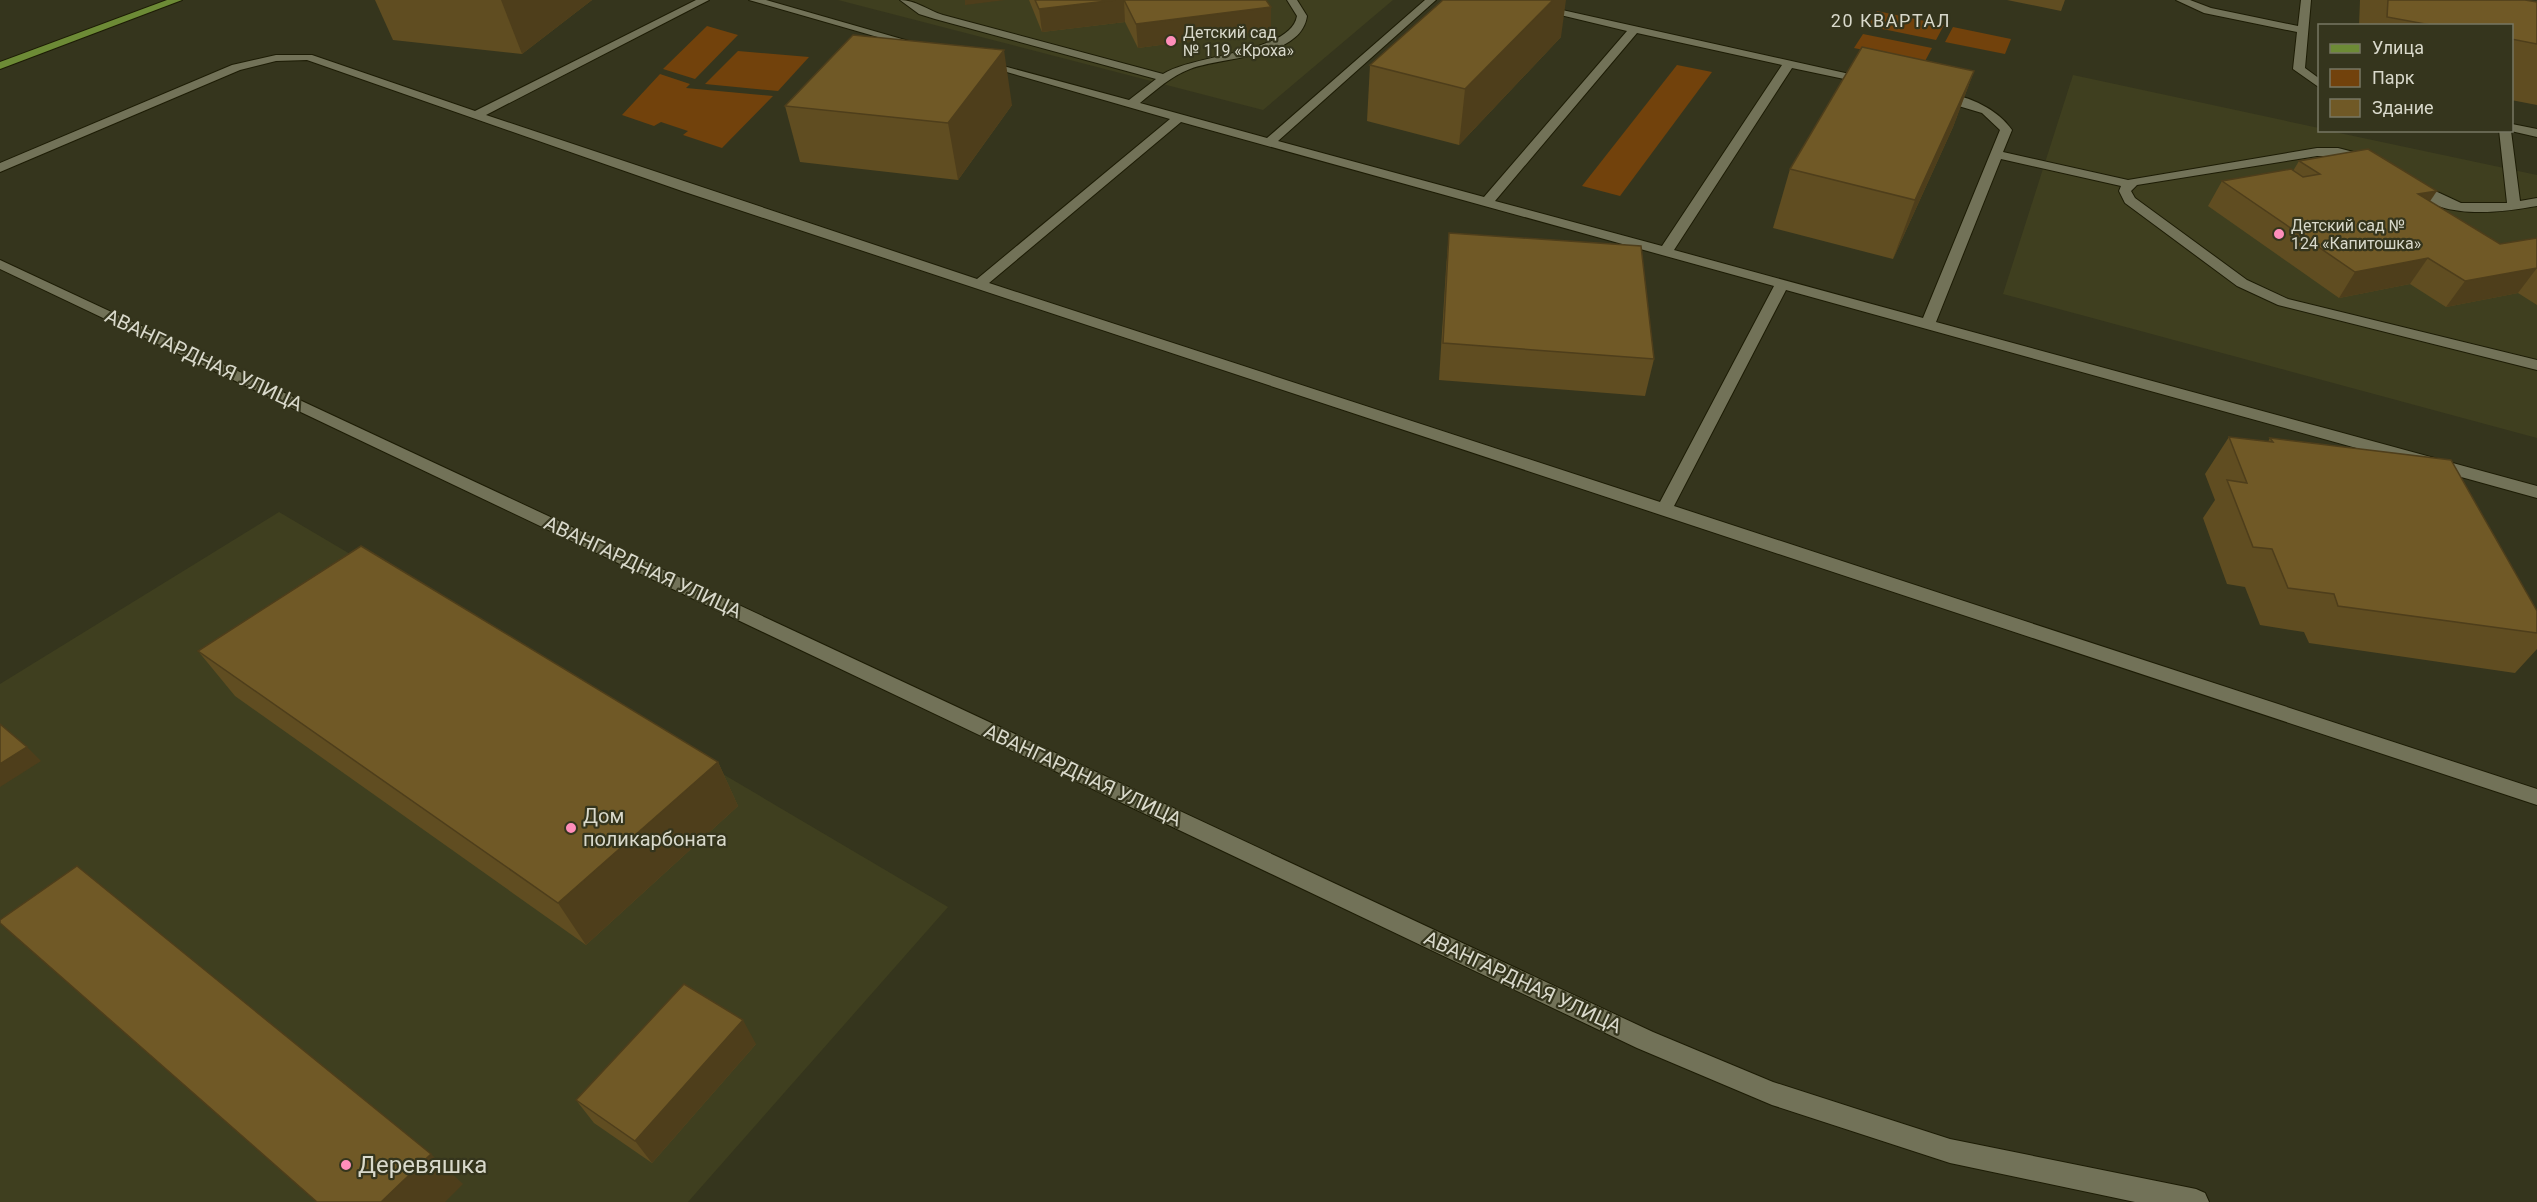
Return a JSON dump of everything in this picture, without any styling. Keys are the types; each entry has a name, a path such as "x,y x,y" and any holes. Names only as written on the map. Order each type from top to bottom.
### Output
{"main road":[{"path":"0,66 177,0"}],"street":[{"path":"476,115 704,0"},
{"path":"754,0 932,49"},
{"path":"905,0 923,12 939,17 1166,78"},
{"path":"1132,104 1166,78 1191,64 1263,50 1291,36 1302,21 1302,14 1292,0"},
{"path":"1270,142 1431,0"},
{"path":"1503,0 1882,84"},
{"path":"2181,0 2208,12 2303,30"},
{"path":"2306,0 2299,69 2318,84"},
{"path":"1487,202 1635,29"},
{"path":"0,168 236,67 276,58 308,57 979,284 2537,797"},
{"path":"976,61 2537,492"},
{"path":"1666,251 1790,64"},
{"path":"1926,94 1975,106 1996,117 2006,130 1928,324"},
{"path":"979,284 1180,117"},
{"path":"2513,128 2537,133"},
{"path":"2505,132 2514,206"},
{"path":"1996,154 2129,184 2317,152 2350,154 2384,169"},
{"path":"2403,180 2441,202 2462,209 2484,211 2537,202"},
{"path":"2129,184 2125,191 2130,200 2242,283 2262,295 2283,303 2537,365"},
{"name":"АВАНГАРДНАЯ УЛИЦА","path":"0,264 1645,1040 1772,1093 1950,1151 2196,1202"},
{"path":"1664,509 1782,284"}],"shaded area":[{"name":"Детский сад № 119 «Кроха»","path":"838,0 1393,0 1263,110"},
{"name":"Детский сад № 124 «Капитошка»","path":"2073,75 2318,128 2318,132 2335,132 2537,175 2537,438 2003,294"},
{"path":"279,512 948,907 688,1202 0,1202 0,684"}],"green space":[{"path":"1877,11 1944,25 1936,40 1868,26"},
{"path":"707,26 738,35 695,79 663,69"},
{"path":"1953,27 2011,39 2005,54 1945,42"},
{"path":"1863,34 1932,48 1924,63 1854,48"},
{"path":"738,51 809,57 778,91 705,84"},
{"path":"1677,65 1712,72 1620,196 1582,186"},
{"path":"660,74 690,84 686,88 773,96 722,148 683,135 688,131 661,122 654,126 622,115"}],"building":[{"path":"1035,0 1115,0 1039,9"},
{"path":"1124,0 1266,0 1271,7 1136,24"},
{"path":"1443,0 1553,0 1465,89 1370,65"},
{"path":"2388,0 2525,0 2537,2 2537,44 2513,39 2513,24 2425,24 2387,17"},
{"path":"853,35 1004,50 948,123 785,106"},
{"path":"1862,47 1974,71 1915,200 1790,169"},
{"path":"2368,149 2437,191 2418,194 2500,244 2537,238 2537,268 2465,281 2428,258 2355,272 2222,181 2291,169 2303,177 2320,174 2299,161"},
{"path":"1449,233 1641,246 1654,359 1443,343"},
{"path":"2229,437 2273,442 2270,438 2451,460 2537,611 2537,633 2338,606 2334,594 2288,588 2272,549 2253,547 2227,480 2247,483"},
{"path":"361,546 718,762 558,903 198,651"},
{"path":"0,724 27,747 0,764"},
{"path":"77,866 431,1154 381,1202 317,1202 0,923 0,920"},
{"path":"684,984 743,1020 635,1141 576,1100"}],"place":[{"name":"Детский сад № 119 «Кроха»","path":"1171,41"},
{"name":"Детский сад № 124 «Капитошка»","path":"2279,234"},
{"name":"Дом поликарбоната","path":"571,828"},
{"name":"Деревяшка","path":"346,1165"}],"district":[{"name":"20 КВАРТАЛ","path":"1891,20"}]}
